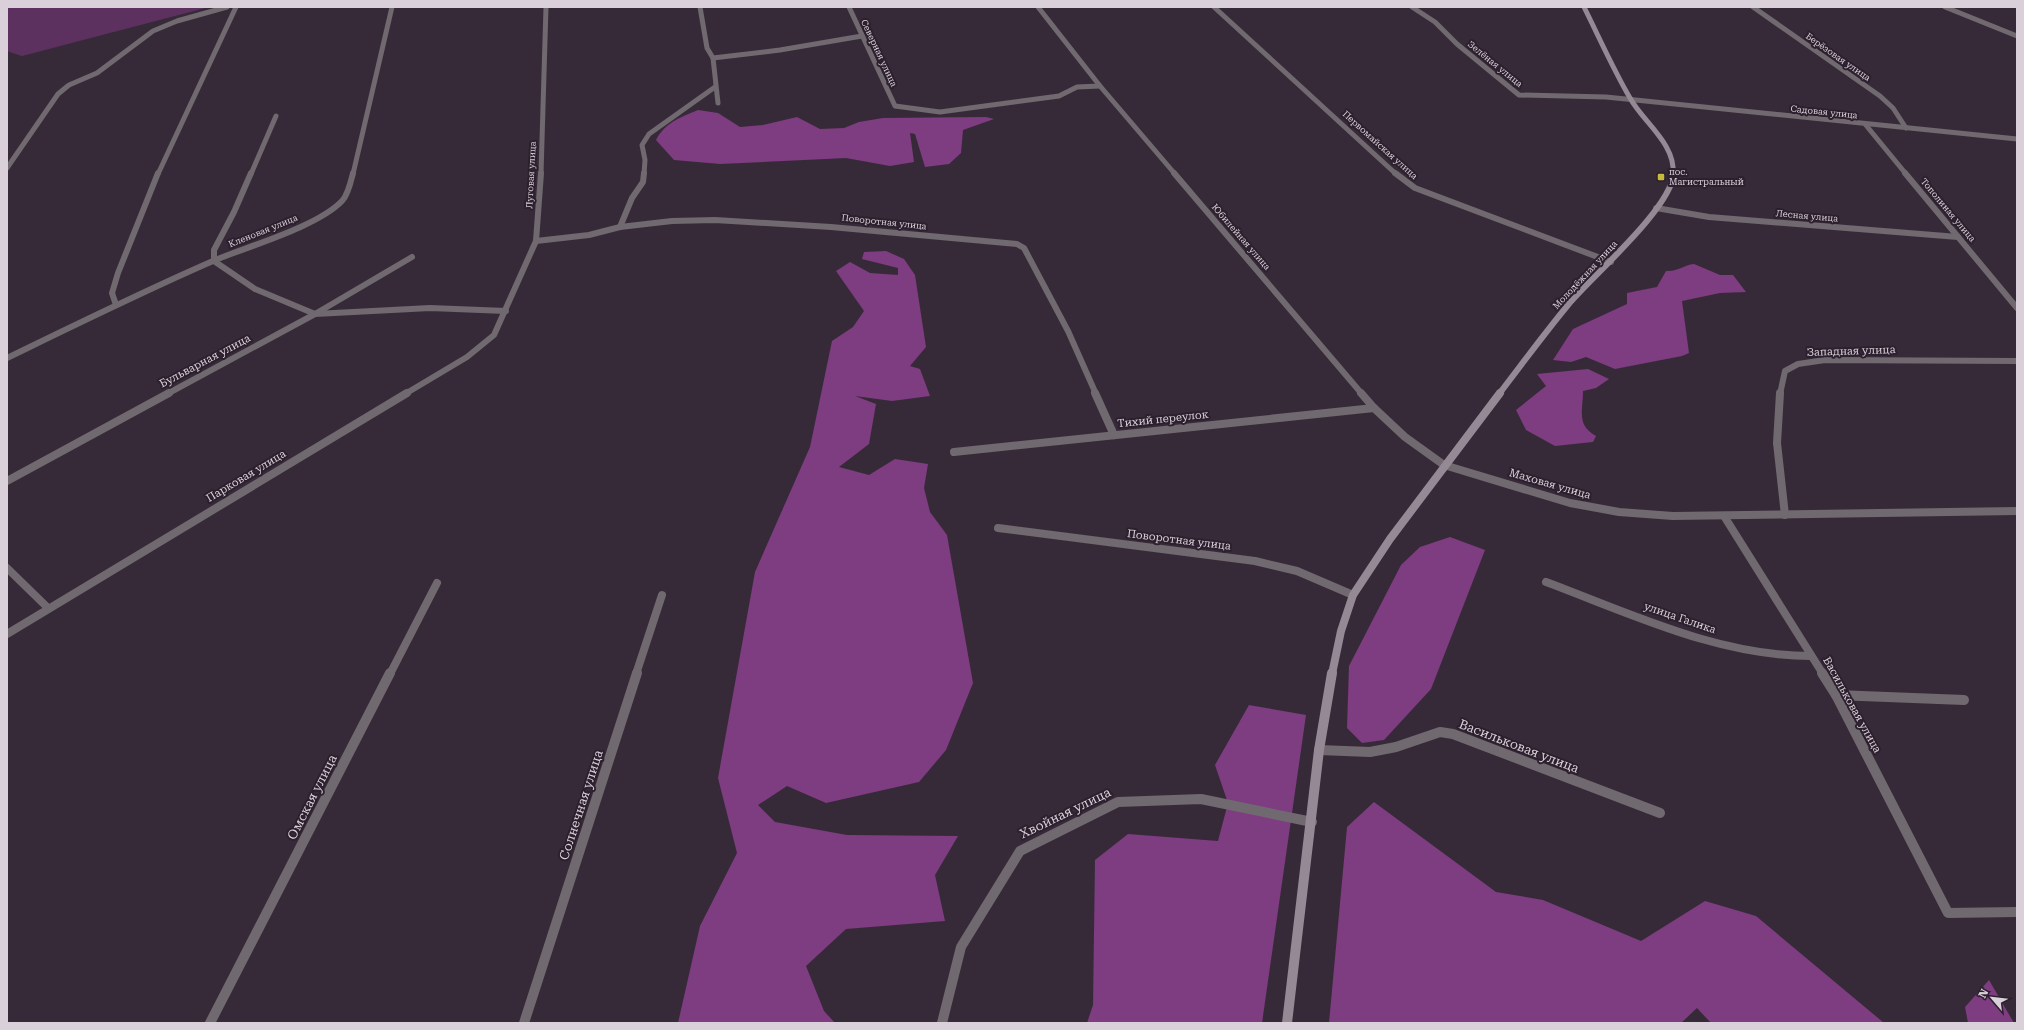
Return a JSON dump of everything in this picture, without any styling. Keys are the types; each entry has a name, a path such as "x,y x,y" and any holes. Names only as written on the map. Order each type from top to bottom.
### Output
{"street":[{"path":"7,168 17,156 58,94 69,85 97,73 153,31 177,21 227,7"},
{"path":"116,305 112,293 112,285 163,161 236,7"},
{"name":"Кленовая улица","path":"7,358 116,305 214,261 299,226 327,212 343,200 352,178 392,7"},
{"name":"Луговая улица","path":"494,336 536,241 542,158 546,7"},
{"path":"700,7 707,48 713,58 715,88 718,103"},
{"name":"Северная улица","path":"849,7 896,106 915,110 940,112 1037,100 1059,96 1077,87 1100,86"},
{"name":"Юбилейная улица","path":"1038,7 1100,86 1374,408 1405,437 1444,464"},
{"name":"Первомайская улица","path":"1214,7 1403,180 1415,188 1611,262"},
{"name":"Зелёная улица","path":"1412,7 1435,22 1457,44 1519,94 1533,98 1581,96 1630,99"},
{"name":"Молодёжная улица","path":"1287,1023 1312,822 1319,750 1330,682 1342,630 1354,595 1390,539 1444,464 1569,304 1611,262 1656,208 1667,193 1673,179 1674,167 1667,147 1630,99 1584,7"},
{"name":"Берёзовая улица","path":"1753,7 1880,96 1893,108 1906,128"},
{"path":"1945,7 2017,36"},
{"path":"713,58 780,50 862,36"},
{"path":"620,227 632,198 643,182 645,160 642,145 649,134 715,88"},
{"name":"Садовая улица","path":"1630,99 1684,106 2017,139"},
{"path":"276,116 234,212 214,250 214,261 255,289 315,314 430,308 506,311"},
{"name":"Тополиная улица","path":"1865,124 2017,308"},
{"name":"Лесная улица","path":"1656,208 1709,217 1958,237"},
{"name":"Поворотная улица","path":"536,241 589,235 620,227 672,221 715,220 831,227 1017,244 1024,248 1068,331 1114,435"},
{"name":"Бульварная улица","path":"7,481 315,314 412,257"},
{"name":"Парковая улица","path":"7,634 467,357 494,336"},
{"name":"Западная улица","path":"1785,515 1779,476 1778,426 1780,388 1785,371 1798,364 1825,360 2017,361"},
{"name":"Тихий переулок","path":"954,452 1374,408"},
{"name":"Маховая улица","path":"1444,464 1570,503 1619,512 1673,516 1724,516"},
{"path":"1724,516 2017,511"},
{"name":"Васильковая улица","path":"1724,516 1836,695 1948,913 2017,912"},
{"name":"Поворотная улица","path":"998,528 1255,561 1297,571 1354,595"},
{"path":"7,568 48,608"},
{"name":"улица Галика","path":"1546,582 1703,640 1746,651 1782,656 1811,656"},
{"name":"Омская улица","path":"210,1023 437,583"},
{"name":"Солнечная улица","path":"524,1023 662,595"},
{"path":"1836,695 1964,700"},
{"name":"Васильковая улица","path":"1319,750 1370,752 1396,747 1427,735 1440,732 1453,734 1660,813"},
{"name":"Хвойная улица","path":"942,1023 961,947 1020,851 1118,802 1201,799 1312,822"}],"shaded area":[{"path":"7,7 209,7 22,56 7,51"},
{"path":"698,110 718,113 740,127 763,125 797,117 820,129 844,128 859,122 883,118 986,117 994,119 963,130 961,153 949,164 925,167 915,134 910,133 914,162 890,166 846,158 720,164 674,160 656,140 664,129 674,121"},
{"path":"886,251 904,259 915,275 926,347 910,366 920,369 930,396 892,401 855,396 876,404 869,444 839,467 869,475 895,459 928,464 924,488 930,512 947,535 973,683 946,750 919,782 826,803 787,786 758,805 775,822 847,835 958,836 935,875 945,921 846,929 806,966 824,1011 835,1023 678,1023 700,926 737,853 718,778 755,572 810,447 832,341 853,327 864,311 836,271 850,262 870,273 898,275 898,268 862,259 864,252"},
{"path":"1694,264 1720,275 1733,275 1746,292 1720,293 1682,301 1689,353 1682,356 1615,369 1586,357 1571,362 1553,360 1573,329 1627,304 1627,293 1657,287 1666,271"},
{"path":"1588,369 1609,379 1596,388 1583,391 1582,417 1586,427 1596,436 1593,442 1555,446 1526,430 1516,410 1546,386 1537,374"},
{"path":"1450,537 1485,550 1431,689 1384,740 1362,743 1347,728 1349,666 1401,565 1420,547"},
{"path":"1249,705 1306,715 1262,1023 1087,1023 1093,1005 1095,860 1128,834 1218,841 1228,803 1215,765"},
{"path":"1374,802 1496,892 1543,900 1641,941 1705,901 1756,916 1884,1023 1711,1023 1697,1008 1681,1023 1329,1023 1347,827"},
{"path":"1989,980 2014,1023 1968,1023 1965,1007"}],"place":[{"name":"пос. Магистральный","path":"1661,177"}]}
